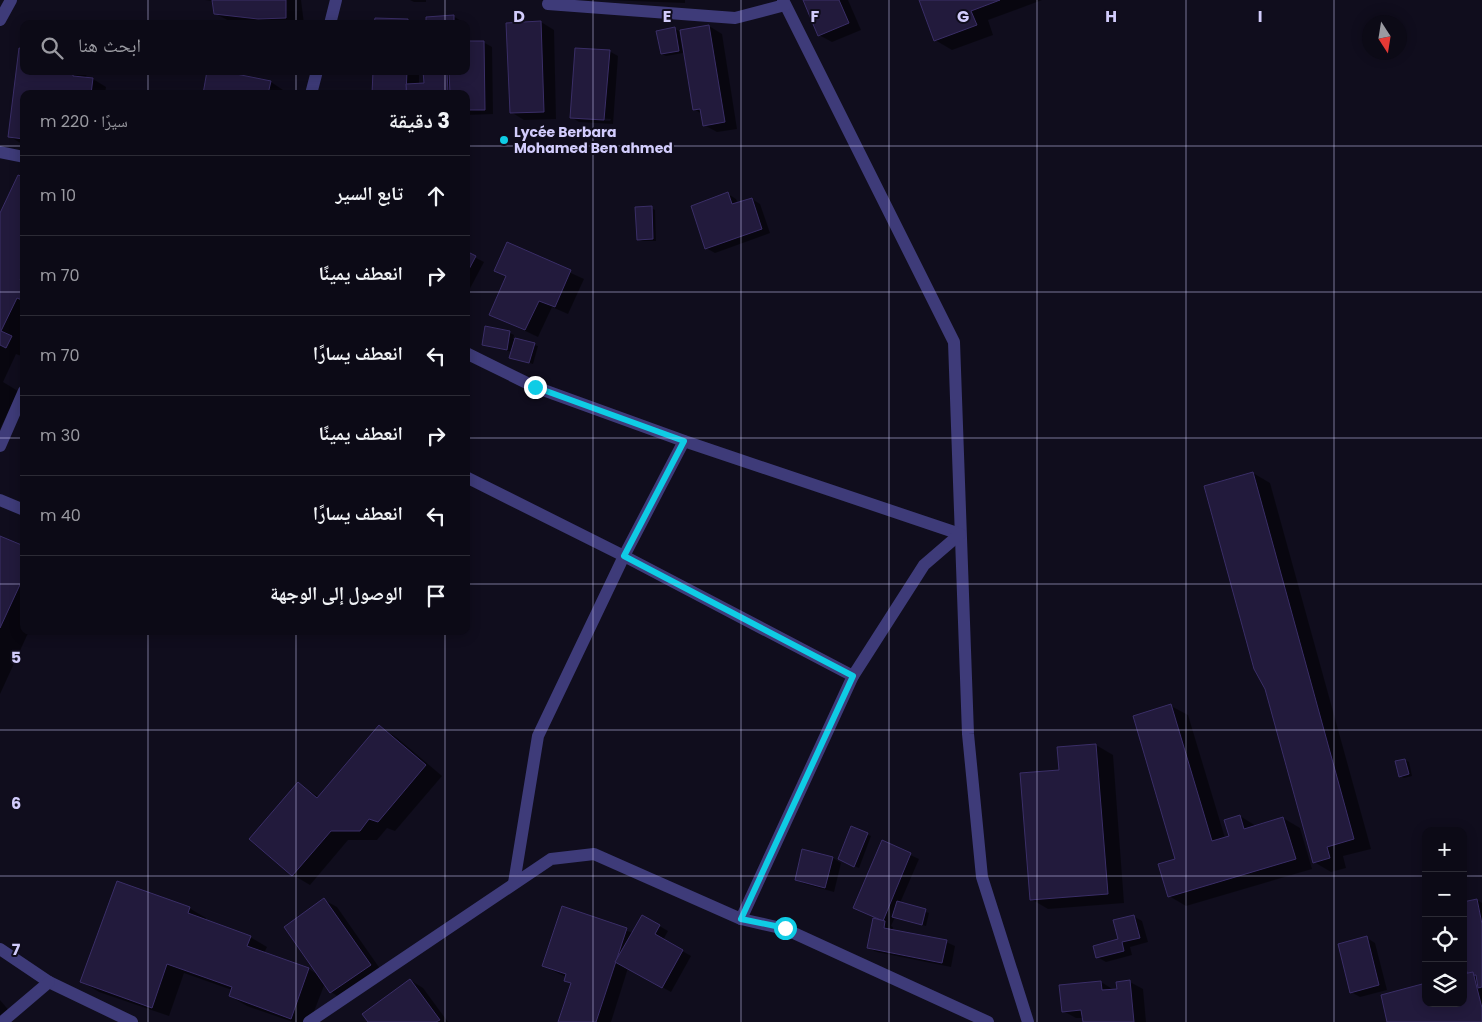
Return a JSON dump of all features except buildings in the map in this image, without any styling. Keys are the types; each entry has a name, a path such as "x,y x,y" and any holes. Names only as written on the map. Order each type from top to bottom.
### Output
{"street":[{"path":"0,20 11,0"},
{"path":"331,20 336,0"},
{"path":"548,4 735,18 784,3 954,342 968,734 982,877 1028,1022"},
{"path":"312,90 316,75"},
{"path":"1,155 20,157"},
{"path":"470,355 535,387 684,441 960,534"},
{"path":"0,446 20,401"},
{"path":"514,883 538,736 624,556 684,441"},
{"path":"470,479 624,556 853,676"},
{"path":"0,500 20,508"},
{"path":"741,919 853,676 924,565 960,534"},
{"path":"309,1022 551,859 594,854 741,919 785,928 988,1022"},
{"path":"0,949 49,982 132,1022"},
{"path":"2,1022 49,982"}],"place":[{"name":"Lycée Berbara Mohamed Ben ahmed","path":"504,140"}],"route":[{"path":"535,387 684,441 624,556 853,676 741,919 785,928"}]}
